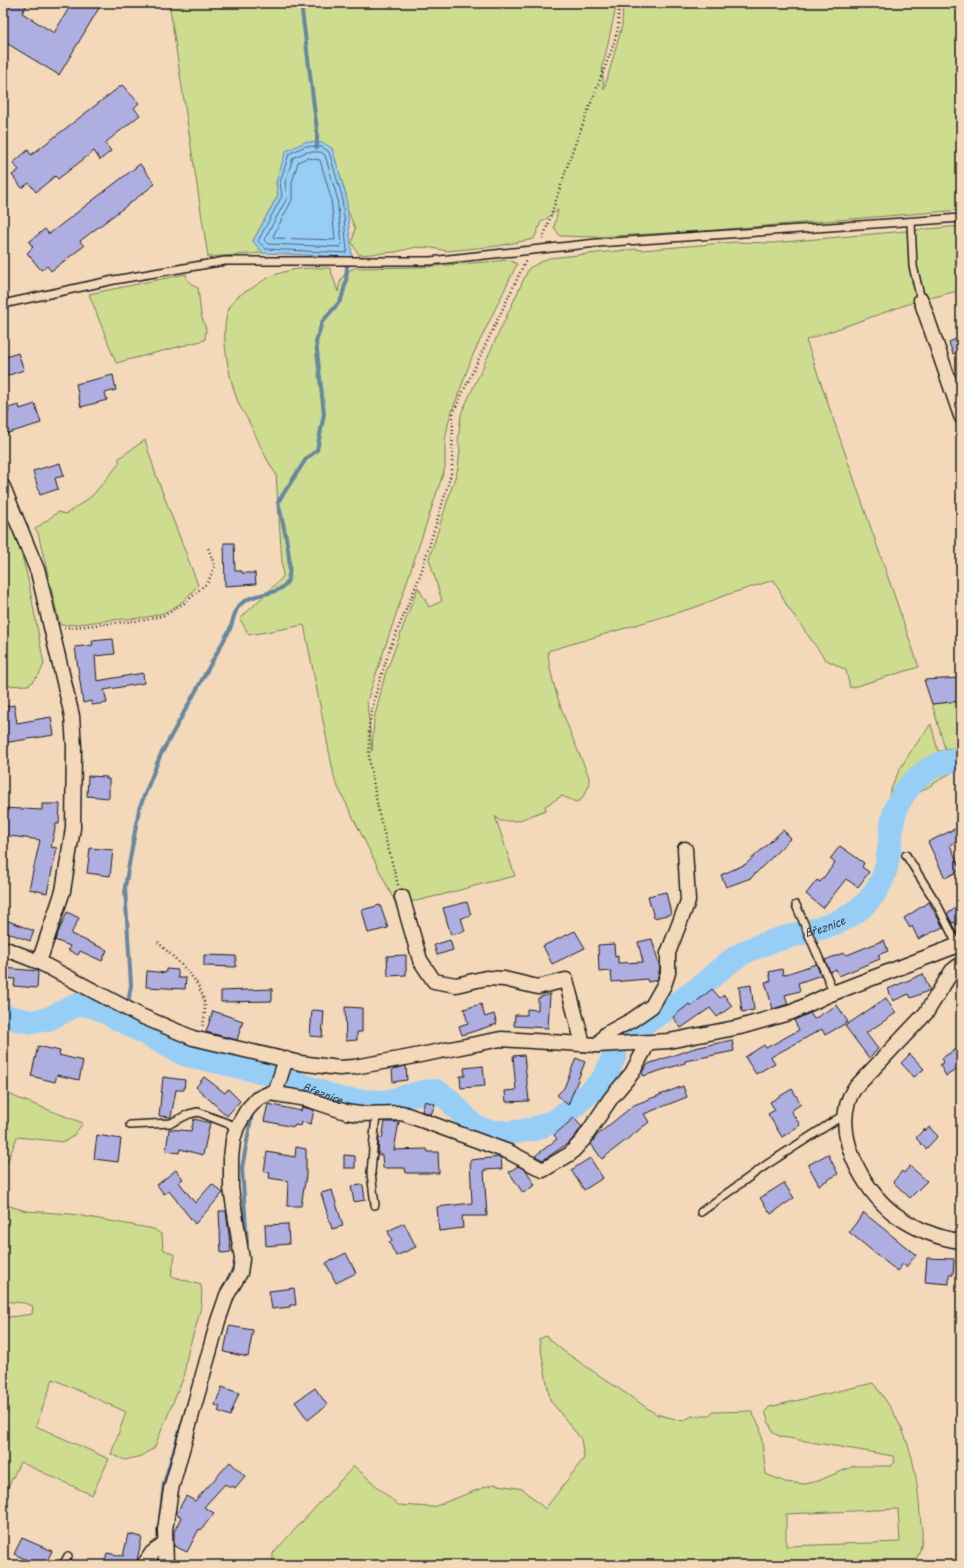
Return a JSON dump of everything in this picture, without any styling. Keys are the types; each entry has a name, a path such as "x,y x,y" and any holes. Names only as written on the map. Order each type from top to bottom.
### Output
{"street":[{"path":"921,300 961,416"},
{"path":"3,487 38,572 72,716 74,747 73,828 63,891 39,962"},
{"path":"598,1045 606,1034 632,1020 652,1006 664,985 668,973 668,953 688,901 685,848"},
{"path":"402,898 420,960 434,981 456,985 486,978 504,978 538,987 566,980 583,1044"},
{"path":"3,948 39,962 141,1016 198,1039 285,1064 326,1068 354,1067 501,1039 598,1045 669,1041 740,1027 792,1012 834,993 960,948"},
{"path":"961,964 952,972 921,1019 854,1089 848,1100 845,1114 846,1133 850,1151 863,1176 884,1205 897,1216 924,1230 946,1238 961,1241"},
{"path":"276,1088 346,1112 376,1114 395,1112 411,1116 509,1152 543,1170 570,1154 583,1140 611,1098 632,1073 648,1043"},
{"path":"166,1565 165,1544 171,1489 224,1301 242,1270 242,1259 230,1173 230,1158 237,1127 247,1110 257,1099 276,1088 285,1064"},
{"path":"144,1565 152,1553 165,1544"}],"lane":[{"path":"3,304 114,280 225,261 430,261 542,248 961,218"},
{"path":"911,222 912,260 921,300"},
{"path":"906,854 937,904 960,948"},
{"path":"796,905 834,993"},
{"path":"130,1125 171,1123 189,1114 198,1112 237,1127"},
{"path":"375,1204 371,1173 376,1114"},
{"path":"700,1212 766,1165 845,1114"},
{"path":"63,1565 68,1556"}],"path":[{"path":"542,248 546,230 572,152 612,49 618,29 619,3"},
{"path":"402,898 379,814 369,759 369,726 374,696 390,648 420,576 447,488 452,470 453,413 520,275 527,258 528,250"},
{"path":"52,629 146,620 166,615 186,602 208,582 214,566 208,548"},
{"path":"158,942 187,972 203,993 206,1002 205,1012 198,1039"}],"green space":[{"path":"169,3 617,3 602,65 604,90 622,26 623,3 961,3 961,210 703,231 596,237 560,236 554,227 558,210 541,222 534,239 498,246 447,251 416,247 396,252 359,255 352,243 355,228 347,209 346,195 332,149 276,182 278,195 253,241 263,253 208,257"},
{"path":"961,226 961,290 911,303 806,340 919,667 850,688 846,670 825,659 787,606 774,580 726,595 696,607 548,651 553,682 558,698 589,777 589,786 581,800 576,802 562,796 545,806 546,810 517,821 500,821 495,816 515,876 416,901 412,901 408,897 395,902 335,781 304,625 249,635 240,619 283,577 276,474 239,404 228,366 225,323 228,311 233,302 241,294 264,280 291,270 330,268 338,292 342,277 354,268 424,267 509,260 517,264 472,357 449,420 445,441 445,468 367,701 372,751 374,719 385,675 418,587 429,607 442,601 429,559 458,468 460,450 458,441 461,414 529,268 549,258 636,249 641,250 735,242 772,243"},
{"path":"186,274 189,282 198,288 201,315 206,329 205,340 116,363 89,294"},
{"path":"145,440 156,475 198,585 178,605 168,611 148,617 60,625 38,533 35,529 58,512 66,514 92,496 119,464 119,458"},
{"path":"3,505 22,556 28,579 44,664 39,675 29,685 3,686"},
{"path":"961,701 961,747 945,749 932,704"},
{"path":"931,724 938,751 961,750 961,769 957,769 917,794 902,818 887,813 891,789 896,777 909,755"},
{"path":"3,1090 15,1097 83,1123 73,1136 64,1142 17,1137 3,1173"},
{"path":"3,1204 26,1211 71,1214 154,1229 162,1235 163,1249 175,1255 171,1276 201,1285 201,1308 188,1351 185,1374 154,1448 141,1456 125,1460 111,1454 126,1412 53,1379 36,1426 109,1459 92,1495 20,1462 3,1498 3,1318 32,1314 33,1306 24,1303 3,1301"},
{"path":"546,1336 562,1350 656,1414 683,1421 692,1416 710,1416 713,1412 751,1411 760,1427 766,1474 785,1482 805,1484 818,1481 854,1466 891,1466 895,1462 893,1456 782,1437 773,1433 765,1412 769,1407 873,1383 885,1399 902,1429 908,1444 916,1476 922,1535 921,1545 915,1565 273,1565 273,1553 354,1466 398,1505 433,1507 493,1484 523,1489 545,1509 584,1458 581,1439 550,1400 539,1339","holes":["898,1509 900,1542 786,1546 786,1514"]}],"water":[{"path":"305,142 323,143 332,148 346,195 352,257 263,253 253,241 278,195 276,182 286,151"}],"building":[{"path":"3,3 28,3 22,13 54,33 72,3 102,3 59,75 3,41"},
{"path":"122,85 139,103 134,108 140,115 105,143 111,151 100,160 94,151 58,179 55,176 36,192 29,183 22,188 12,175 19,170 13,163 28,150 31,155"},
{"path":"140,164 155,184 80,241 84,246 51,271 47,266 41,270 27,253 33,247 29,242 45,229 49,234"},
{"path":"961,337 961,351 953,354 949,342"},
{"path":"18,353 24,370 3,377 3,358"},
{"path":"113,375 116,390 105,393 107,400 81,407 76,384"},
{"path":"35,404 41,423 5,434 3,414 9,412 8,408 19,405 20,409"},
{"path":"60,463 64,476 55,478 58,489 40,495 33,471"},
{"path":"224,543 234,543 235,571 242,571 242,573 255,573 256,584 225,586"},
{"path":"113,639 115,654 95,656 97,681 143,673 144,683 104,690 107,703 92,705 91,701 83,703 75,647 93,645 92,641"},
{"path":"961,678 961,701 932,704 924,680"},
{"path":"14,705 17,723 51,717 54,735 3,743 3,707"},
{"path":"88,776 107,777 106,779 109,779 109,798 87,796"},
{"path":"42,804 60,804 59,824 56,824 51,847 57,848 47,893 29,889 40,840 3,835 3,808 42,810"},
{"path":"961,826 961,839 950,845 961,870 945,878 928,842"},
{"path":"783,830 791,838 751,878 726,887 721,875 746,864"},
{"path":"840,846 864,863 862,867 869,872 858,887 846,879 823,908 806,894 817,880 820,882 835,863 830,859"},
{"path":"90,848 113,850 110,876 87,873"},
{"path":"666,892 671,914 654,918 648,896"},
{"path":"467,902 471,915 461,918 465,931 451,935 443,908"},
{"path":"929,902 943,927 918,939 912,926 910,928 904,918"},
{"path":"961,904 961,931 954,922 952,923 947,914"},
{"path":"380,905 388,928 368,933 362,910"},
{"path":"67,912 79,918 71,934 107,950 102,961 80,951 78,955 68,950 70,946 55,940"},
{"path":"6,920 34,931 30,941 3,931"},
{"path":"575,931 585,948 552,964 543,946"},
{"path":"652,939 660,968 657,980 648,982 647,979 612,982 611,971 599,972 598,945 614,944 615,957 618,956 618,963 643,962 638,942"},
{"path":"450,940 453,950 437,955 434,945"},
{"path":"884,940 888,951 878,955 880,959 839,976 836,969 830,972 825,960 843,953 847,955"},
{"path":"204,955 236,956 236,967 204,966"},
{"path":"406,955 406,975 388,976 387,956"},
{"path":"816,964 821,975 798,983 800,991 785,995 788,1004 773,1009 765,982 771,981 769,972 782,969 783,975"},
{"path":"3,968 38,971 37,988 14,986 15,979 3,978"},
{"path":"166,969 178,970 178,978 186,978 185,989 146,987 147,971 166,973"},
{"path":"923,974 930,990 911,998 909,994 893,1001 888,989"},
{"path":"751,985 754,1010 742,1012 739,987"},
{"path":"272,989 272,1001 221,1002 221,991"},
{"path":"712,989 720,998 724,995 732,1006 717,1017 710,1008 681,1028 673,1017 689,1004 691,1006"},
{"path":"550,994 548,1028 514,1026 515,1015 527,1015 527,1009 538,1010 538,998"},
{"path":"886,998 896,1013 866,1033 878,1049 869,1058 845,1026"},
{"path":"481,1004 485,1017 494,1014 497,1024 462,1035 459,1026 468,1023 464,1009"},
{"path":"837,1005 848,1022 825,1035 822,1029 771,1057 775,1063 756,1074 745,1057 764,1045 766,1048 799,1030 794,1020 810,1013 814,1019"},
{"path":"345,1007 362,1008 362,1032 357,1032 357,1040 346,1041"},
{"path":"312,1010 324,1011 322,1037 310,1036"},
{"path":"213,1011 243,1021 237,1040 206,1032"},
{"path":"732,1040 734,1051 685,1061 685,1063 643,1076 642,1072 648,1064 695,1048"},
{"path":"38,1046 60,1051 59,1055 83,1061 79,1080 57,1075 55,1082 31,1076"},
{"path":"961,1046 961,1067 946,1076 940,1065 944,1062 942,1058"},
{"path":"910,1054 924,1069 914,1077 901,1063"},
{"path":"524,1055 529,1101 506,1102 505,1091 516,1090 513,1056"},
{"path":"576,1058 585,1062 568,1105 557,1095 564,1088"},
{"path":"406,1066 407,1080 393,1082 392,1069"},
{"path":"483,1066 485,1086 461,1088 460,1076 465,1076 464,1068"},
{"path":"163,1077 185,1080 184,1090 176,1090 171,1117 159,1116"},
{"path":"204,1077 225,1093 228,1089 240,1101 227,1116 196,1087"},
{"path":"683,1086 687,1097 644,1114 649,1122 602,1159 591,1144 597,1135 634,1105"},
{"path":"792,1089 801,1104 791,1111 800,1125 782,1137 768,1114 775,1110 770,1102"},
{"path":"425,1101 435,1104 431,1115 422,1111"},
{"path":"268,1104 301,1111 302,1107 314,1110 311,1124 302,1122 301,1126 295,1125 294,1127 264,1121"},
{"path":"574,1118 582,1127 570,1142 543,1160 535,1156 557,1139 554,1135"},
{"path":"194,1119 210,1123 203,1155 180,1149 179,1153 166,1151 169,1129 191,1131"},
{"path":"385,1122 399,1122 394,1150 427,1149 428,1152 438,1152 439,1173 406,1173 405,1168 383,1168 382,1155 378,1155 379,1137 382,1138"},
{"path":"929,1127 938,1136 926,1149 916,1138 924,1129 926,1131"},
{"path":"97,1135 121,1139 118,1162 94,1159"},
{"path":"296,1147 306,1149 306,1176 301,1206 287,1206 288,1181 269,1178 270,1173 264,1172 267,1152 295,1157"},
{"path":"828,1154 838,1174 819,1185 808,1165"},
{"path":"344,1155 355,1156 355,1168 344,1168"},
{"path":"501,1158 502,1169 484,1170 487,1216 462,1216 463,1228 439,1231 437,1207 472,1203 470,1160"},
{"path":"590,1158 603,1178 584,1190 571,1170"},
{"path":"518,1166 526,1170 535,1185 523,1193 509,1172"},
{"path":"910,1166 927,1181 910,1198 893,1182 902,1171 904,1173"},
{"path":"176,1170 183,1179 179,1182 195,1203 212,1184 223,1193 195,1224 169,1191 164,1194 157,1185"},
{"path":"784,1183 794,1198 771,1214 760,1198"},
{"path":"363,1185 365,1200 354,1202 351,1186"},
{"path":"332,1190 343,1226 332,1229 321,1193"},
{"path":"219,1211 226,1211 231,1252 221,1253"},
{"path":"864,1213 916,1255 906,1267 903,1264 897,1271 849,1232"},
{"path":"404,1223 416,1247 396,1256 389,1242 392,1241 388,1231"},
{"path":"288,1224 289,1244 266,1246 265,1225"},
{"path":"346,1253 356,1273 336,1283 326,1263"},
{"path":"927,1258 954,1259 953,1275 949,1275 949,1284 925,1282"},
{"path":"294,1288 296,1305 272,1309 269,1291"},
{"path":"229,1326 253,1330 248,1357 224,1352"},
{"path":"222,1387 239,1393 230,1416 218,1411 220,1407 215,1405"},
{"path":"315,1388 327,1405 308,1420 295,1402"},
{"path":"230,1462 245,1476 235,1488 232,1486 230,1488 225,1484 204,1507 214,1513 201,1530 199,1529 187,1552 174,1546 174,1532 181,1517 176,1514 186,1496 195,1501"},
{"path":"128,1534 142,1537 136,1565 104,1565 107,1553 123,1556"},
{"path":"22,1538 52,1551 45,1565 25,1565 27,1560 14,1554"}],"waterway":[{"path":"301,3 317,130 317,148"},
{"path":"125,1022 131,985 125,887 139,809 160,756 230,629 237,608 244,601 278,590 287,582 290,565 289,554 278,502 306,459 317,450 324,414 316,342 322,322 341,300 346,282 347,267 344,260"},
{"name":"Březnice","path":"622,1039 630,1031 692,993 727,964 743,953 778,939 833,924 857,911 875,892 885,872 893,819 902,796 909,786 927,770 949,761 961,759"},
{"name":"Březnice","path":"3,1016 32,1022 48,1019 76,1005 82,1004 96,1007 184,1054 275,1075 342,1100 385,1102 423,1092 436,1091 448,1099 475,1127 487,1131 509,1133 534,1129 557,1120 598,1085 605,1076 615,1055"},
{"path":"266,1082 275,1075"},
{"path":"244,1248 247,1243 242,1168 252,1114"},
{"path":"226,1283 236,1264"},
{"path":"160,1519 164,1483 188,1404"}]}
